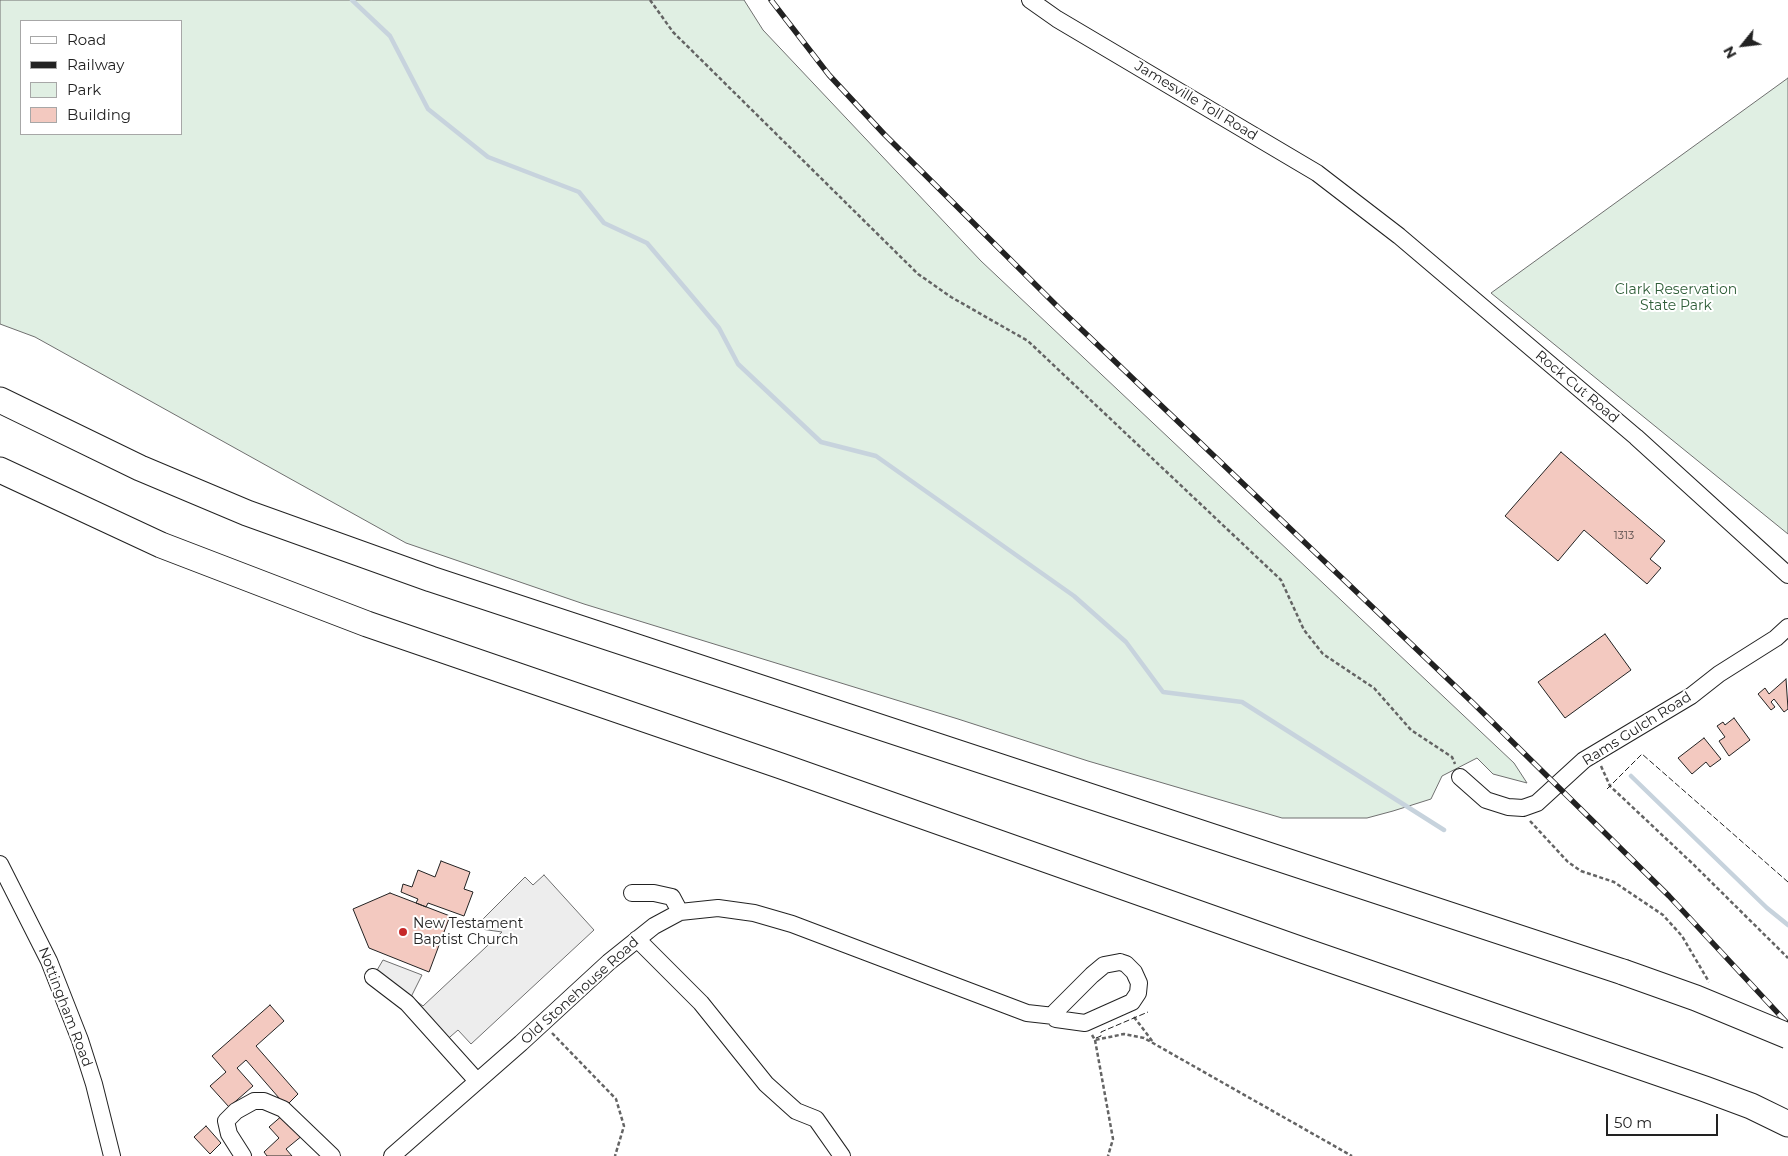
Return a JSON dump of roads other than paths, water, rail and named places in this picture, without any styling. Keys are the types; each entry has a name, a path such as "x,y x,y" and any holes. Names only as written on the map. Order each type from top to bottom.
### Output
{"highway":[{"path":"0,400 140,468 229,505 422,575 1623,972 1696,998 1788,1036"},
{"path":"0,470 160,545 367,624 781,766 1751,1106 1788,1124"}],"street":[{"name":"Jamesville Toll Road","path":"1030,0 1057,19 1317,173 1360,206"},
{"name":"Rock Cut Road","path":"1360,206 1399,236 1629,431 1788,575"},
{"name":"Rams Gulch Road","path":"1460,777 1486,800 1508,807 1523,808 1537,803 1584,760 1691,696 1718,674 1776,638 1788,628"},
{"name":"Nottingham Road","path":"0,864 49,961 80,1040 94,1084 112,1156"},
{"path":"632,893 654,893 672,897 680,912"},
{"name":"Old Stonehouse Road","path":"392,1156 542,1024 609,962 654,926 680,912 718,908 761,915 792,924 1027,1014 1054,1016 1056,1019 1085,1023 1129,1004 1138,993 1139,983 1134,972 1126,964 1120,962 1104,965 1055,1012 1054,1016"},
{"path":"637,939 701,1003 766,1084 796,1111 816,1119 842,1156"},
{"path":"373,977 407,1003 477,1081"},
{"path":"242,1156 228,1134 226,1122 228,1117 254,1101 264,1101 283,1109 332,1156"}],"waterway":[{"path":"352,0 390,36 428,109 488,157 579,192 604,223 647,243 719,328 738,364 821,442 876,456 1074,596 1126,642 1163,692 1242,702 1444,830"},
{"path":"1631,776 1767,908 1788,925"}],"railway":[{"path":"771,0 829,75 884,134 1059,308 1473,703 1669,896 1788,1024"}],"place":[{"name":"New Testament Baptist Church","path":"403,932"}],"park label":[{"name":"Clark Reservation State Park","path":"1676,298"}]}
